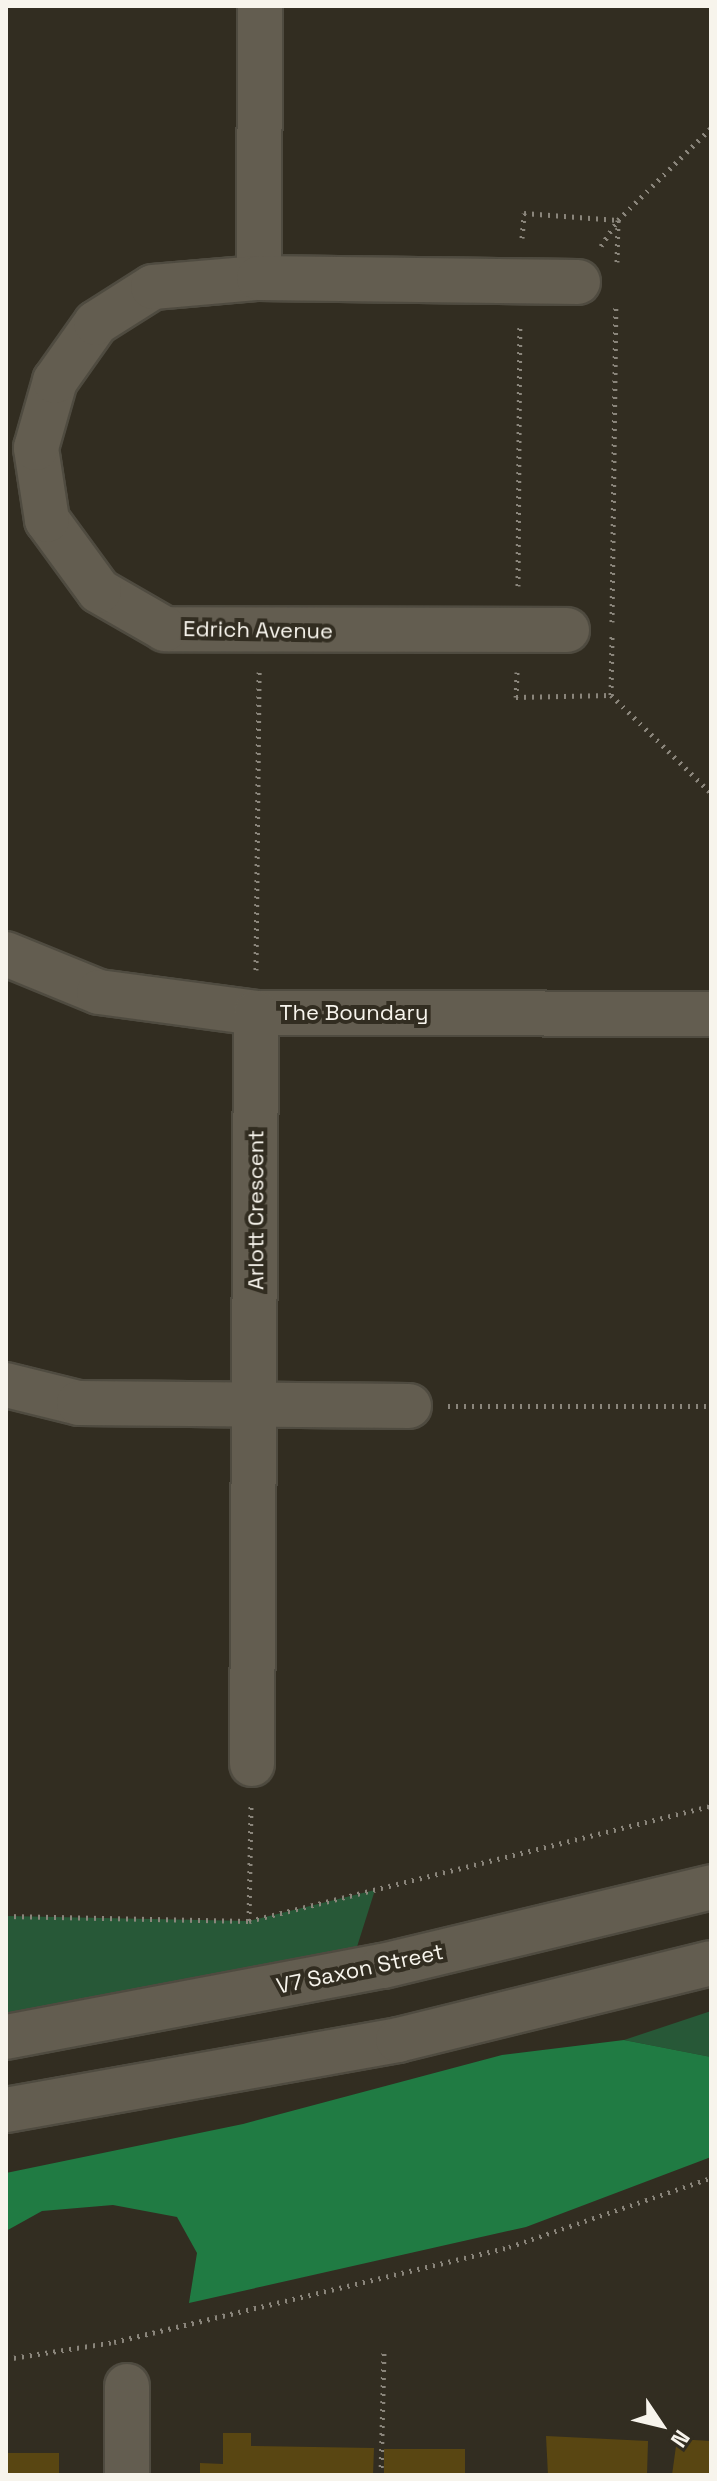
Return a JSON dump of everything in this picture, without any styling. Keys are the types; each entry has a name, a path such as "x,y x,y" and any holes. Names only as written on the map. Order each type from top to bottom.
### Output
{"street":[{"path":"259,278 260,6"},
{"name":"Edrich Avenue","path":"567,630 165,629 99,591 47,520 36,448 55,381 96,323 153,287 259,278 604,283"},
{"name":"The Boundary","path":"6,954 99,992 256,1013 711,1014"},
{"name":"Arlott Crescent","path":"252,1764 256,1013"},
{"path":"6,1385 79,1403 409,1406"},
{"name":"V7 Saxon Street","path":"6,2037 383,1966 711,1887"},
{"path":"6,2110 398,2040 711,1963"},
{"path":"127,2386 127,2475"}],"path":[{"path":"711,128 618,220 604,283 611,695 711,793"},
{"path":"611,695 516,697 520,281 524,213 618,220"},
{"path":"256,1013 259,631"},
{"path":"409,1406 711,1406"},
{"path":"249,1921 252,1764"},
{"path":"6,1916 249,1921 711,1806"},
{"path":"6,2359 114,2342 509,2247 711,2178"},
{"path":"381,2475 384,2352"}],"green space":[{"path":"375,1890 349,1972 6,2036 6,1916 249,1921"},
{"path":"711,2011 711,2057 624,2040"},
{"path":"624,2040 711,2057 711,2157 526,2227 189,2303 197,2253 177,2217 113,2205 42,2211 6,2231 6,2173 243,2124 502,2055"}],"building":[{"path":"223,2433 251,2433 251,2446 374,2448 373,2475 200,2475 200,2463 223,2464"},
{"path":"546,2436 648,2441 647,2475 548,2475"},
{"path":"677,2439 711,2441 711,2475 672,2475"},
{"path":"384,2449 465,2449 465,2475 384,2475"},
{"path":"6,2453 59,2453 59,2475 6,2475"}]}
